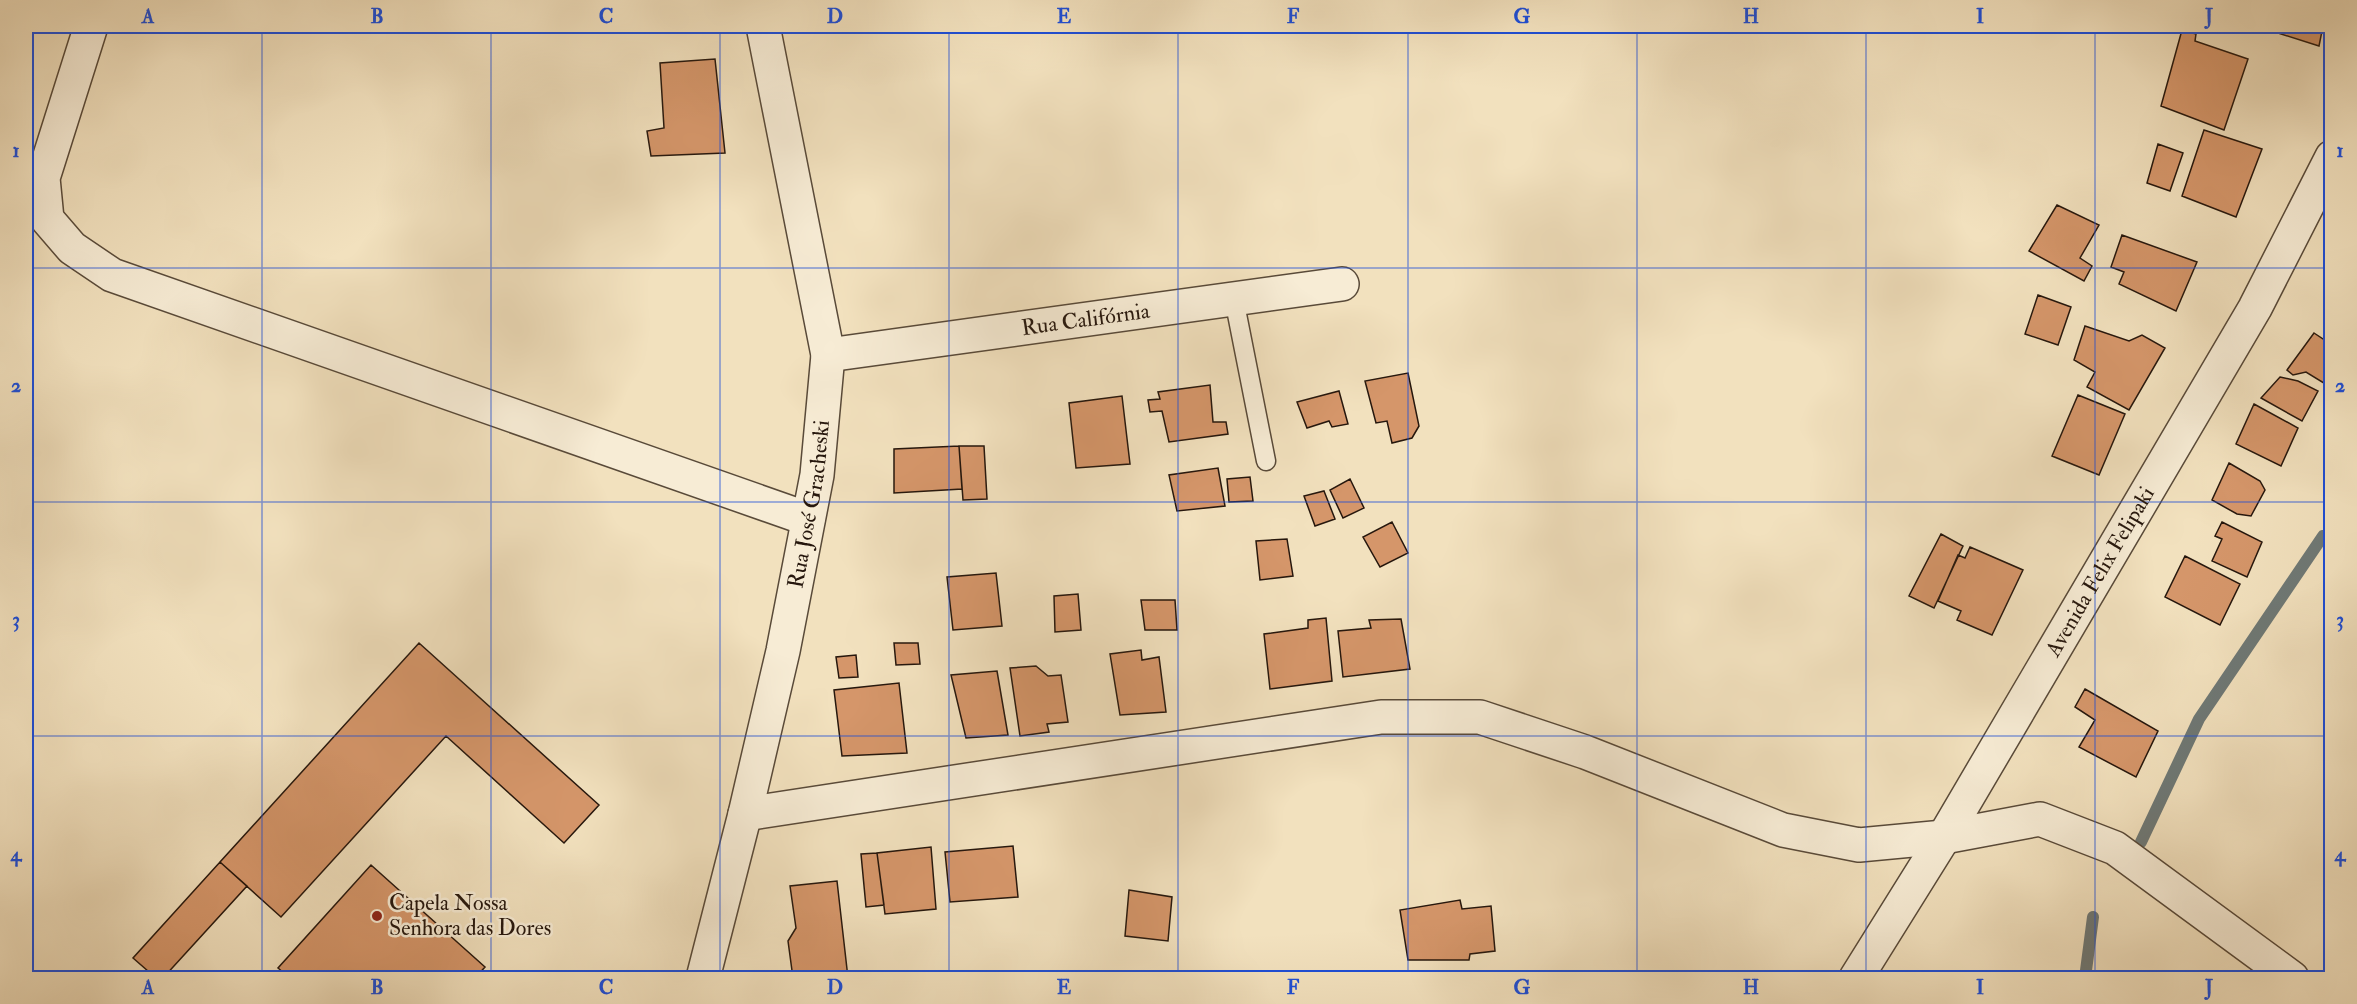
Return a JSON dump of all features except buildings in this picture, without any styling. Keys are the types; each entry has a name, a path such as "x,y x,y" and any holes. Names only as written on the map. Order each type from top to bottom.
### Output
{"street":[{"path":"91,26 43,178 47,219 72,248 112,275 808,519"},
{"name":"Rua José Gracheski","path":"703,978 745,814 783,651 817,475 828,355 763,26"},
{"name":"Avenida Felix Felipaki","path":"1856,978 1944,837 2255,309 2331,157"},
{"name":"Rua Califórnia","path":"828,355 1341,284"},
{"path":"745,814 1381,717 1480,717 1585,752 1783,830 1859,845 1944,837 2040,819 2115,848 2292,978"}],"lane":[{"path":"1234,299 1266,461"}],"water":[{"path":"1288,974 1438,978 1286,978"}],"waterway":[{"path":"2141,842 2199,719 2323,536"},
{"path":"2085,978 2093,917"}],"place":[{"name":"Capela Nossa Senhora das Dores","path":"377,916"}]}
